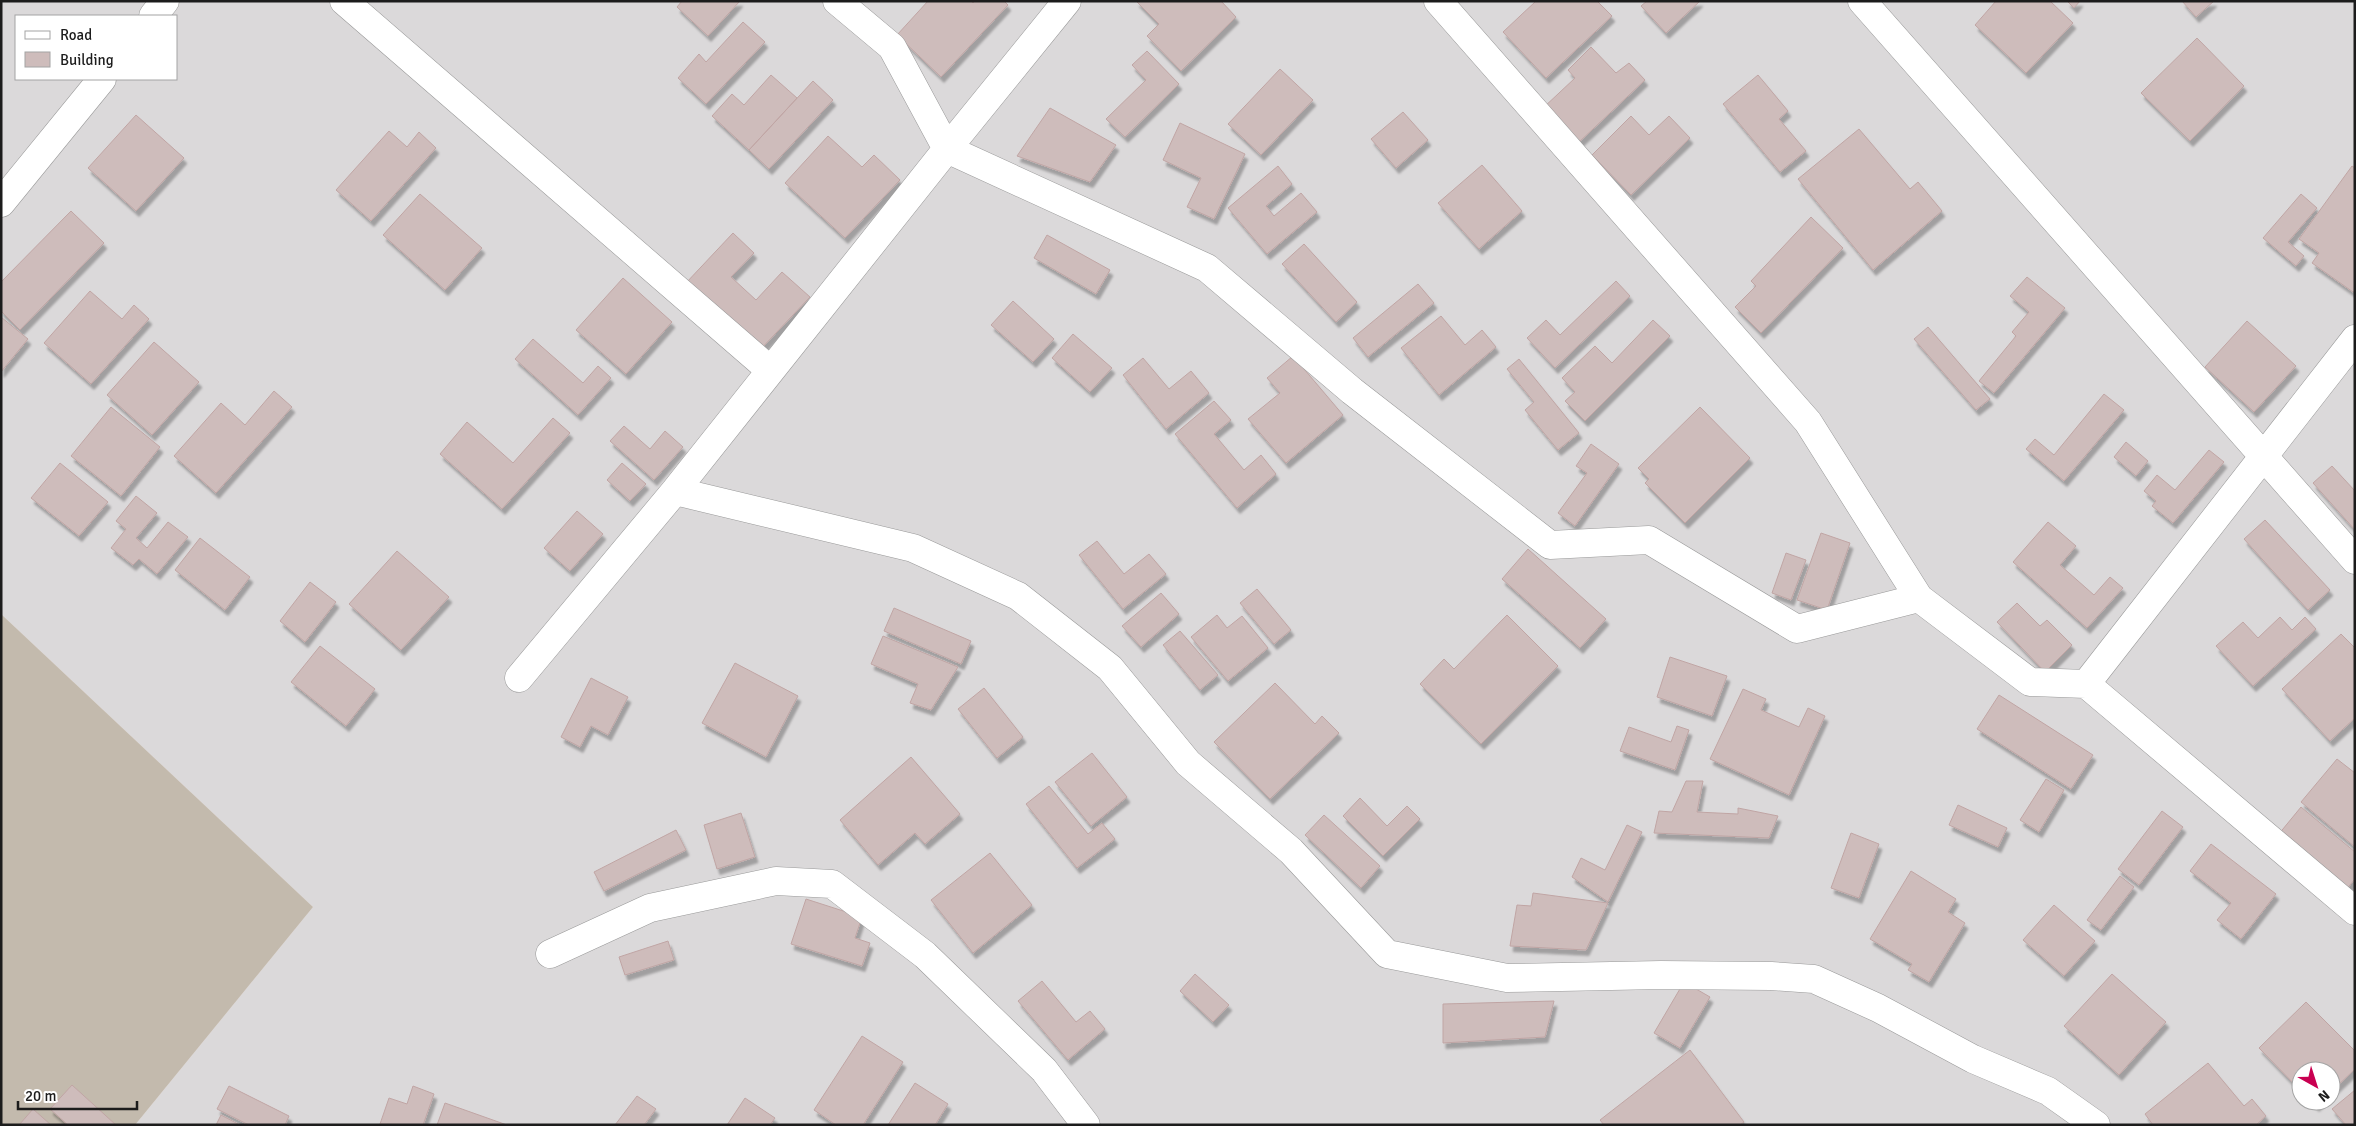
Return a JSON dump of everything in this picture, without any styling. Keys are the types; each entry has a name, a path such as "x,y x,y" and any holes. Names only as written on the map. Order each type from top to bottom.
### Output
{"street":[{"path":"154,15 165,1"},
{"path":"344,1 770,370"},
{"path":"837,1 892,47 946,149 1207,268 1352,391 1550,545 1648,540 1797,629 1919,598"},
{"path":"519,678 675,491 1066,1"},
{"path":"1438,1 1808,422 1919,598 2030,682 2086,684 2355,911"},
{"path":"1862,1 2355,560"},
{"path":"1,203 101,80"},
{"path":"2086,684 2355,339"},
{"path":"675,491 913,548 1018,596 1110,668 1188,763 1291,851 1387,954 1507,978 1661,975 1771,976 1814,979 1878,1008 1973,1059 2048,1091 2096,1125"},
{"path":"550,954 650,908 776,881 832,884 926,955 1044,1070 1086,1125"}],"shaded area":[{"path":"1,1 2355,1 2355,1125 135,1125 313,907 1,614"},
{"path":"1,614 313,907 135,1125 1,1125"}],"building":[{"path":"682,1 740,1 708,36 677,7"},
{"path":"928,1 971,1 973,3 975,1 1004,1 1008,5 941,77 897,35"},
{"path":"1136,1 1221,1 1236,17 1181,71 1147,36 1159,24"},
{"path":"1536,1 1597,1 1612,16 1546,78 1503,32"},
{"path":"1647,1 1700,1 1666,33 1641,6"},
{"path":"1996,1 2050,1 2073,23 2026,73 1975,25"},
{"path":"2067,1 2080,1 2074,8"},
{"path":"2182,1 2214,1 2196,17"},
{"path":"743,22 765,42 706,104 678,78 699,54 706,62"},
{"path":"2197,38 2244,86 2190,141 2141,93"},
{"path":"1591,47 1616,73 1629,63 1645,80 1577,144 1543,108 1575,78 1568,70"},
{"path":"1147,51 1179,84 1125,137 1106,119 1146,80 1132,65"},
{"path":"1280,69 1313,100 1261,155 1228,124"},
{"path":"771,75 797,98 749,150 712,116 732,94 744,105"},
{"path":"1758,75 1788,111 1779,119 1806,151 1780,172 1723,104"},
{"path":"813,81 833,100 769,169 749,150"},
{"path":"1050,108 1116,145 1090,182 1017,156"},
{"path":"1403,112 1428,140 1396,168 1371,139"},
{"path":"136,115 184,158 136,211 88,168"},
{"path":"1631,116 1649,135 1669,116 1690,138 1631,195 1592,155"},
{"path":"1180,123 1245,154 1214,219 1187,207 1201,178 1163,160"},
{"path":"1859,129 1910,189 1918,182 1942,211 1873,270 1798,179"},
{"path":"389,131 407,147 419,132 436,148 371,221 336,190"},
{"path":"828,136 862,167 874,155 900,180 845,238 785,183"},
{"path":"1482,165 1522,211 1479,249 1438,203"},
{"path":"1278,166 1292,184 1266,206 1274,216 1301,193 1317,212 1267,254 1228,208"},
{"path":"2352,166 2355,168 2355,290 2353,292 2312,263 2319,253 2299,239"},
{"path":"420,194 482,248 445,290 383,235"},
{"path":"2301,194 2317,208 2288,242 2304,256 2296,266 2263,238"},
{"path":"71,211 104,243 20,330 1,311 1,282"},
{"path":"1811,217 1843,248 1761,333 1735,307 1756,286 1751,281"},
{"path":"733,233 754,253 731,277 756,300 782,272 810,297 758,352 685,284"},
{"path":"1047,235 1110,270 1096,294 1034,258"},
{"path":"1304,244 1357,302 1336,322 1282,264"},
{"path":"2027,277 2065,308 1994,393 1979,381 2016,336 2012,332 2029,312 2010,296"},
{"path":"623,278 672,322 626,374 576,330"},
{"path":"1616,281 1630,296 1555,368 1527,338 1546,320 1560,335"},
{"path":"1418,284 1434,303 1368,357 1353,338"},
{"path":"90,291 122,319 134,305 149,319 91,384 44,343"},
{"path":"1013,301 1054,339 1033,362 991,325"},
{"path":"1441,316 1465,345 1482,330 1496,347 1439,395 1401,348"},
{"path":"1,317 28,339 1,372"},
{"path":"1653,320 1670,336 1585,421 1565,401 1575,392 1562,378 1595,346 1612,363"},
{"path":"2247,321 2296,366 2254,412 2205,367"},
{"path":"1928,327 1990,399 1976,410 1914,339"},
{"path":"1073,334 1112,368 1090,392 1052,358"},
{"path":"533,339 583,383 598,366 611,378 578,415 515,359"},
{"path":"154,342 199,382 152,435 107,395"},
{"path":"1293,356 1343,415 1286,463 1248,419 1280,393 1267,378"},
{"path":"1143,358 1169,389 1191,371 1209,393 1166,429 1123,375"},
{"path":"1519,359 1579,433 1558,450 1525,410 1534,402 1507,369"},
{"path":"274,391 292,407 216,493 174,456 221,403 245,425"},
{"path":"2104,394 2124,410 2064,481 2026,449 2035,439 2054,455"},
{"path":"1214,401 1231,420 1214,434 1244,470 1261,455 1276,474 1237,508 1175,434"},
{"path":"111,407 160,447 121,496 71,456"},
{"path":"1700,407 1750,458 1685,523 1645,483 1649,479 1638,468"},
{"path":"553,418 570,433 502,509 440,454 467,422 513,463"},
{"path":"624,426 650,449 665,431 683,447 654,480 610,441"},
{"path":"2126,442 2148,461 2136,476 2114,457"},
{"path":"1591,444 1619,464 1575,526 1558,513 1587,473 1576,466"},
{"path":"2209,450 2224,462 2173,523 2152,506 2156,501 2144,491 2157,475 2175,490"},
{"path":"60,463 108,502 79,536 31,498"},
{"path":"622,463 646,484 630,501 607,480"},
{"path":"2332,466 2355,491 2355,530 2313,483"},
{"path":"136,496 157,513 136,538 147,548 168,522 188,537 157,574 139,559 133,565 111,548 126,529 116,521"},
{"path":"577,511 603,534 570,571 544,548"},
{"path":"2265,520 2330,590 2308,610 2244,539"},
{"path":"2048,522 2076,546 2060,565 2094,595 2110,577 2123,588 2087,628 2013,562"},
{"path":"1821,533 1850,543 1827,610 1797,600"},
{"path":"200,538 250,577 225,610 175,570"},
{"path":"1097,541 1124,574 1149,554 1166,574 1123,609 1079,555"},
{"path":"1528,549 1606,619 1580,648 1502,579"},
{"path":"397,551 449,597 401,650 349,604"},
{"path":"1786,553 1806,560 1791,600 1772,593"},
{"path":"310,582 336,602 305,642 280,621"},
{"path":"1257,589 1291,630 1274,644 1240,603"},
{"path":"1161,593 1179,614 1141,647 1122,626"},
{"path":"2017,603 2040,626 2047,620 2072,645 2045,672 1997,622"},
{"path":"894,608 971,641 961,664 884,631"},
{"path":"1217,615 1227,628 1242,616 1268,648 1228,681 1191,637"},
{"path":"1507,615 1558,666 1481,744 1420,684 1444,659 1454,669"},
{"path":"2280,617 2292,630 2305,617 2316,629 2253,686 2216,646 2243,622 2258,638"},
{"path":"1180,631 1218,675 1200,690 1163,645"},
{"path":"2341,634 2355,648 2355,718 2330,741 2282,689"},
{"path":"883,636 958,667 931,710 910,703 918,684 871,664"},
{"path":"320,646 375,689 346,726 291,682"},
{"path":"1670,657 1727,676 1712,716 1657,697"},
{"path":"735,663 798,696 766,757 702,723"},
{"path":"591,678 628,697 608,735 591,726 580,747 561,737"},
{"path":"1275,683 1315,724 1322,716 1339,733 1270,799 1214,742"},
{"path":"984,688 1023,737 997,758 958,709"},
{"path":"1743,689 1766,699 1761,710 1799,727 1808,708 1825,716 1789,795 1710,759"},
{"path":"1999,695 2093,755 2071,789 1977,729"},
{"path":"1677,726 1689,730 1675,770 1620,751 1629,727 1671,742"},
{"path":"1092,753 1127,797 1091,826 1055,782"},
{"path":"911,757 960,814 925,844 915,833 878,865 840,820"},
{"path":"2337,759 2355,773 2355,847 2301,802"},
{"path":"2046,779 2064,790 2039,832 2020,820"},
{"path":"1686,781 1703,781 1697,812 1738,814 1738,808 1778,816 1769,838 1654,833 1659,811 1672,812"},
{"path":"1049,786 1088,834 1102,823 1115,839 1077,868 1026,804"},
{"path":"1360,798 1387,826 1407,806 1420,819 1383,856 1343,816"},
{"path":"1958,805 2007,828 1998,847 1949,825"},
{"path":"2301,807 2355,852 2355,879 2345,891 2278,835"},
{"path":"2162,811 2183,827 2139,885 2118,869"},
{"path":"741,813 755,857 717,869 704,825"},
{"path":"1324,815 1380,866 1361,888 1305,835"},
{"path":"1627,825 1642,832 1608,902 1572,877 1581,858 1605,870"},
{"path":"676,830 686,850 604,891 594,872"},
{"path":"1851,833 1879,844 1859,898 1831,888"},
{"path":"2211,844 2276,894 2241,939 2217,920 2231,903 2190,871"},
{"path":"990,853 1032,905 973,953 931,900"},
{"path":"1911,871 1956,899 1948,912 1965,923 1929,982 1908,970 1912,964 1870,939"},
{"path":"2120,876 2134,887 2101,930 2087,920"},
{"path":"1533,893 1608,903 1586,950 1510,946 1517,905 1531,906"},
{"path":"806,899 862,917 855,938 870,943 862,966 791,944"},
{"path":"2054,905 2095,941 2064,976 2023,940"},
{"path":"668,941 674,960 625,975 619,957"},
{"path":"1195,974 1229,1005 1213,1022 1180,991"},
{"path":"2112,974 2166,1022 2119,1075 2064,1026"},
{"path":"1042,981 1076,1022 1090,1011 1105,1029 1068,1060 1018,1001"},
{"path":"1684,982 1710,997 1680,1048 1654,1033"},
{"path":"1554,1001 1545,1037 1443,1043 1443,1004"},
{"path":"2306,1002 2355,1051 2355,1069 2341,1082 2341,1061 2291,1061 2291,1081 2259,1048"},
{"path":"862,1036 903,1062 863,1125 836,1125 814,1110"},
{"path":"1690,1050 1744,1122 1740,1125 1604,1125 1600,1120"},
{"path":"2208,1063 2244,1106 2252,1099 2266,1116 2256,1125 2153,1125 2145,1114"},
{"path":"915,1083 948,1104 935,1125 888,1125"},
{"path":"72,1085 116,1125 68,1125 50,1109"},
{"path":"229,1086 289,1116 285,1125 249,1125 217,1109"},
{"path":"413,1086 434,1094 423,1125 380,1124 389,1098 407,1104"},
{"path":"2355,1090 2355,1125 2346,1125 2334,1111 2341,1111 2341,1102"},
{"path":"637,1096 656,1109 644,1125 615,1125"},
{"path":"745,1098 775,1118 770,1125 727,1125"},
{"path":"445,1103 507,1125 437,1125"},
{"path":"33,1109 51,1125 19,1125"},
{"path":"221,1115 240,1125 216,1125"}]}
